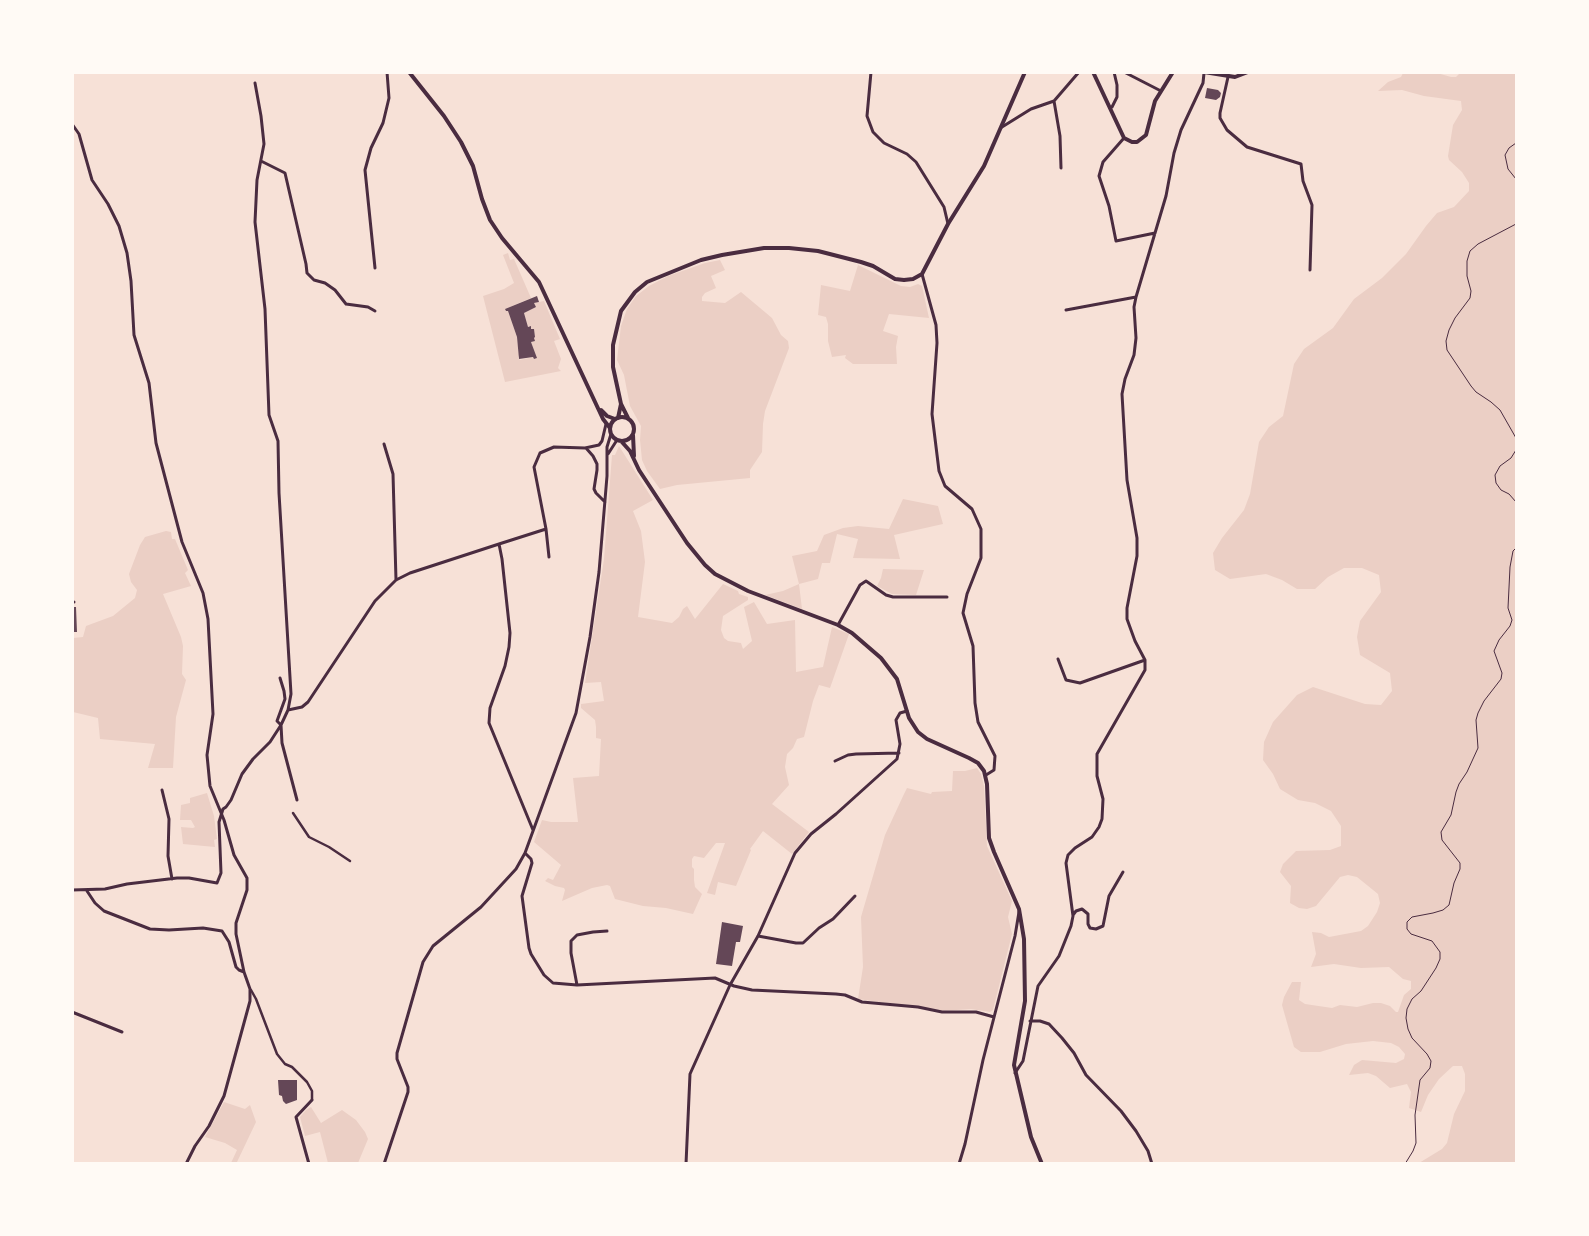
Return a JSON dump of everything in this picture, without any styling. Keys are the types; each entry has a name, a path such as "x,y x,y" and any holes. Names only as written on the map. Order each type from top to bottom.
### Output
{"street":[{"path":"375,268 365,170 371,148 383,123 388,98 387,72"},
{"path":"384,1164 408,1092 396,1052 423,962 433,946 487,900 516,869 533,830 576,713 590,637 599,572 608,442 611,434 610,428 542,286 502,238 490,220 473,166 461,142 444,116 409,72"},
{"path":"871,72 867,116 870,125 878,138 884,143 908,154 916,162 944,207 948,224"},
{"path":"634,458 634,425 621,404 613,368 615,332 621,311 635,292 647,282 701,260 764,248 818,251 873,266 895,279 913,279 922,274 948,224 984,166 1025,72"},
{"path":"1002,127 1030,109 1054,101 1079,72"},
{"path":"1093,72 1124,138 1132,142 1138,142 1146,136 1155,101 1173,72"},
{"path":"1110,108 1115,102 1117,91 1114,72"},
{"path":"1124,72 1161,91"},
{"path":"1073,916 1066,864 1068,855 1092,837 1099,827 1102,818 1103,799 1097,776 1097,754 1146,670 1144,660 1126,618 1137,556 1137,538 1127,480 1122,394 1125,379 1134,355 1136,338 1134,307 1136,297 1166,196 1174,153 1181,130 1203,83 1204,73 1235,77 1248,72"},
{"path":"1228,77 1220,113 1220,118 1227,130 1247,147 1301,164 1303,181 1312,206 1310,270"},
{"path":"72,890 87,891 135,882 172,879 189,878 213,883 219,881 221,873 219,822 223,809 231,800 242,774 253,759 270,742 288,710 291,694 279,493 278,441 269,415 265,309 254,222 264,144 255,83"},
{"path":"1054,101 1060,136 1061,168"},
{"path":"72,124 79,134 92,180 108,204 119,226 127,253 131,281 134,335 149,383 156,443 182,542 203,593 208,619 213,714 208,745 208,774 210,786 234,855 247,878 247,890 236,923 238,946 250,989 256,999 277,1054 307,1082 312,1091 312,1100 296,1117 309,1164"},
{"path":"1124,138 1103,162 1099,176 1109,206 1116,241 1155,233"},
{"path":"261,161 285,173 306,264 306,273 314,280 325,283 335,290 346,304 368,307 375,311"},
{"path":"922,274 936,325 938,343 932,414 939,471 945,486 972,509 981,529 981,558 967,594 963,613 973,646 975,703 978,722 995,756 994,770 986,775"},
{"path":"1066,310 1136,297"},
{"path":"610,428 617,418 621,404"},
{"path":"600,409 607,416 628,418"},
{"path":"548,558 546,529 534,467 540,453 554,447 585,448 599,445 602,441 606,423"},
{"path":"611,434 627,446 639,470 687,543 705,565 730,583 758,596 838,625 867,644 881,658 897,679 912,725 918,732 927,739 978,763 986,775 989,838 1020,909 1024,939 1025,1001 1014,1065 1030,1136 1042,1164"},
{"path":"608,455 619,441 628,440 633,434"},
{"path":"384,444 393,474 396,580"},
{"path":"585,448 593,456 597,464 594,489 605,502"},
{"path":"288,710 302,707 308,702 375,601 396,580 410,573 546,529"},
{"path":"499,544 510,647 490,708 489,723 533,830"},
{"path":"838,625 860,585 866,581 886,595 893,597 947,596"},
{"path":"1058,659 1066,680 1080,683 1144,660"},
{"path":"280,678 285,699 277,721 281,725 282,743 297,800"},
{"path":"686,1164 690,1074 730,985 758,936 795,853 811,834 893,763 899,753 900,744 896,720 900,714 907,710"},
{"path":"835,761 856,754 899,753"},
{"path":"162,790 169,819 168,856 172,879"},
{"path":"293,813 309,838 329,847 350,861"},
{"path":"524,853 531,859 532,863 522,896 531,954 549,980 560,985 715,978 723,980 730,985 752,990 836,994 862,1002 918,1007 942,1012 976,1012 994,1017"},
{"path":"1015,1073 1023,1061 1038,986 1061,951 1076,910 1082,909 1088,914 1090,928 1103,926 1109,896 1123,872"},
{"path":"87,891 95,903 104,910 150,929 203,928 222,932 229,942 236,967 244,972"},
{"path":"758,936 803,943 819,928 833,919 855,896"},
{"path":"959,1164 1020,909"},
{"path":"577,985 571,953 572,941 577,935 607,932"},
{"path":"186,1164 195,1146 209,1126 224,1096 244,1028 250,1001 250,989"},
{"path":"72,1012 122,1032"},
{"path":"1030,1022 1040,1021 1048,1024 1062,1038 1074,1053 1086,1075 1121,1111 1136,1130 1148,1151 1152,1164"}],"path":[{"path":"1516,143 1509,148 1505,155 1508,169 1516,179"},
{"path":"1516,224 1478,244 1470,251 1467,261 1467,276 1471,291 1470,298 1455,318 1446,341 1447,350 1471,386 1500,410 1516,438"},
{"path":"1516,450 1511,458 1500,466 1495,474 1496,483 1501,490 1509,494 1516,502"},
{"path":"1405,1164 1416,1143 1415,1114 1420,1080 1430,1068 1431,1061 1410,1034 1406,1018 1412,999 1421,991 1440,959 1440,952 1432,941 1411,934 1407,929 1407,922 1412,917 1434,913 1443,910 1449,905 1454,883 1460,869 1460,863 1442,840 1441,832 1452,815 1456,792 1468,772 1478,748 1476,720 1478,713 1484,701 1501,679 1502,674 1494,652 1499,640 1510,626 1512,620 1508,608 1510,567 1513,551 1516,548"}],"shaded area":[{"path":"1403,73 1437,73 1456,77 1460,73 1516,73 1516,1163 1419,1163 1442,1149 1447,1143 1454,1114 1465,1091 1465,1074 1462,1066 1453,1066 1439,1079 1428,1095 1421,1112 1409,1108 1411,1092 1407,1084 1390,1088 1376,1076 1368,1073 1349,1075 1354,1065 1362,1060 1396,1063 1404,1059 1405,1054 1399,1047 1391,1043 1373,1041 1346,1044 1320,1052 1301,1052 1294,1047 1282,1005 1292,982 1301,982 1299,1000 1305,1004 1332,1008 1340,1005 1357,1007 1381,1003 1390,1006 1396,1012 1398,1012 1404,995 1411,989 1411,981 1403,979 1389,967 1361,968 1334,964 1311,967 1316,954 1312,932 1321,933 1329,937 1361,931 1368,926 1377,912 1380,903 1378,894 1357,877 1348,875 1340,877 1316,906 1307,909 1299,908 1290,903 1291,886 1280,872 1283,864 1296,851 1330,850 1341,846 1341,826 1331,811 1315,803 1298,800 1280,789 1273,774 1263,760 1264,742 1273,722 1297,695 1313,687 1365,704 1381,705 1392,691 1390,673 1360,655 1357,637 1360,621 1381,592 1379,575 1362,568 1344,568 1328,577 1315,589 1297,589 1282,580 1266,574 1230,579 1215,570 1213,553 1244,510 1250,494 1259,442 1269,427 1283,416 1294,364 1304,349 1333,328 1354,299 1382,278 1406,254 1437,213 1454,207 1469,191 1469,183 1462,172 1449,160 1448,156 1453,125 1462,110 1461,101 1424,96 1402,90 1378,91 1388,82 1401,77"},
{"path":"508,253 510,260 514,259 531,298 505,309 508,311 517,337 518,358 520,360 537,358 531,342 535,337 534,329 531,329 530,326 528,327 524,313 535,307 534,303 544,301 560,339 554,341 561,359 558,368 561,371 505,382 483,296 504,289 514,283 503,255"},
{"path":"720,260 725,270 711,276 716,288 705,293 702,301 725,303 741,292 772,318 781,335 788,341 789,348 765,411 762,452 750,470 750,478 677,485 660,489 647,471 642,460 641,426 630,406 624,375 617,360 621,326 627,309 636,296 649,286 668,276 705,263"},
{"path":"858,265 901,286 910,287 918,284 922,286 929,318 889,314 883,331 898,336 896,347 897,364 853,364 845,358 846,355 832,357 828,341 826,317 818,315 821,285 850,291"},
{"path":"619,446 653,500 633,511 641,531 645,562 638,617 672,623 687,606 695,619 723,584 748,597 748,600 723,616 721,630 724,638 728,641 741,643 743,649 752,641 744,607 754,602 767,624 795,620 796,672 823,667 832,627 849,634 830,688 819,685 804,737 797,739 793,748 787,754 785,767 789,785 772,804 809,832 792,854 763,831 750,849 736,886 718,882 715,895 707,893 725,843 716,843 704,858 694,856 692,867 694,869 695,887 702,894 693,914 666,908 643,906 615,899 610,886 607,885 592,888 562,901 564,888 545,881 548,878 553,880 561,865 534,842 542,820 578,822 573,778 599,776 601,739 596,738 595,720 581,708 581,704 604,701 601,682 585,683 604,559 612,455 615,455"},
{"path":"903,499 938,506 943,524 894,535 900,559 853,558 858,539 837,534 830,563 822,563 818,579 799,584 792,556 817,551 824,535 843,528 858,526 889,529"},
{"path":"166,531 171,532 172,539 175,539 188,570 185,573 191,586 163,594 181,637 183,646 182,674 186,680 176,717 173,768 148,768 155,744 100,739 98,718 73,712 73,638 83,637 86,626 113,616 135,598 137,590 131,582 129,574 140,545 145,537"},
{"path":"883,569 924,570 916,595 892,594 877,586"},
{"path":"799,584 802,609 765,595 783,591"},
{"path":"977,768 981,774 984,786 987,846 1012,901 1008,917 1012,934 993,1010 990,1012 971,1009 942,1011 858,999 863,967 861,917 885,835 907,788 931,794 932,792 952,791 953,771"},
{"path":"207,793 214,816 217,839 214,840 215,847 183,844 181,827 195,827 191,820 180,820 181,805 190,803 190,798"},
{"path":"224,1102 245,1109 250,1105 256,1122 237,1162 239,1163 231,1163 237,1150 225,1143 205,1137"},
{"path":"311,1107 321,1123 342,1110 356,1120 368,1139 358,1163 328,1163 320,1132 305,1136 300,1117"}],"building":[{"path":"1207,88 1218,90 1221,93 1220,97 1216,100 1205,98"},
{"path":"537,296 539,302 534,303 536,307 524,313 528,327 531,326 531,329 534,329 535,341 531,342 537,358 519,359 517,337 508,311 505,309"},
{"path":"72,607 76,607 77,632 72,632"},
{"path":"722,922 743,926 740,942 736,942 732,966 716,964"},
{"path":"278,1080 297,1080 297,1100 286,1104 283,1101 282,1096 279,1095"}]}
